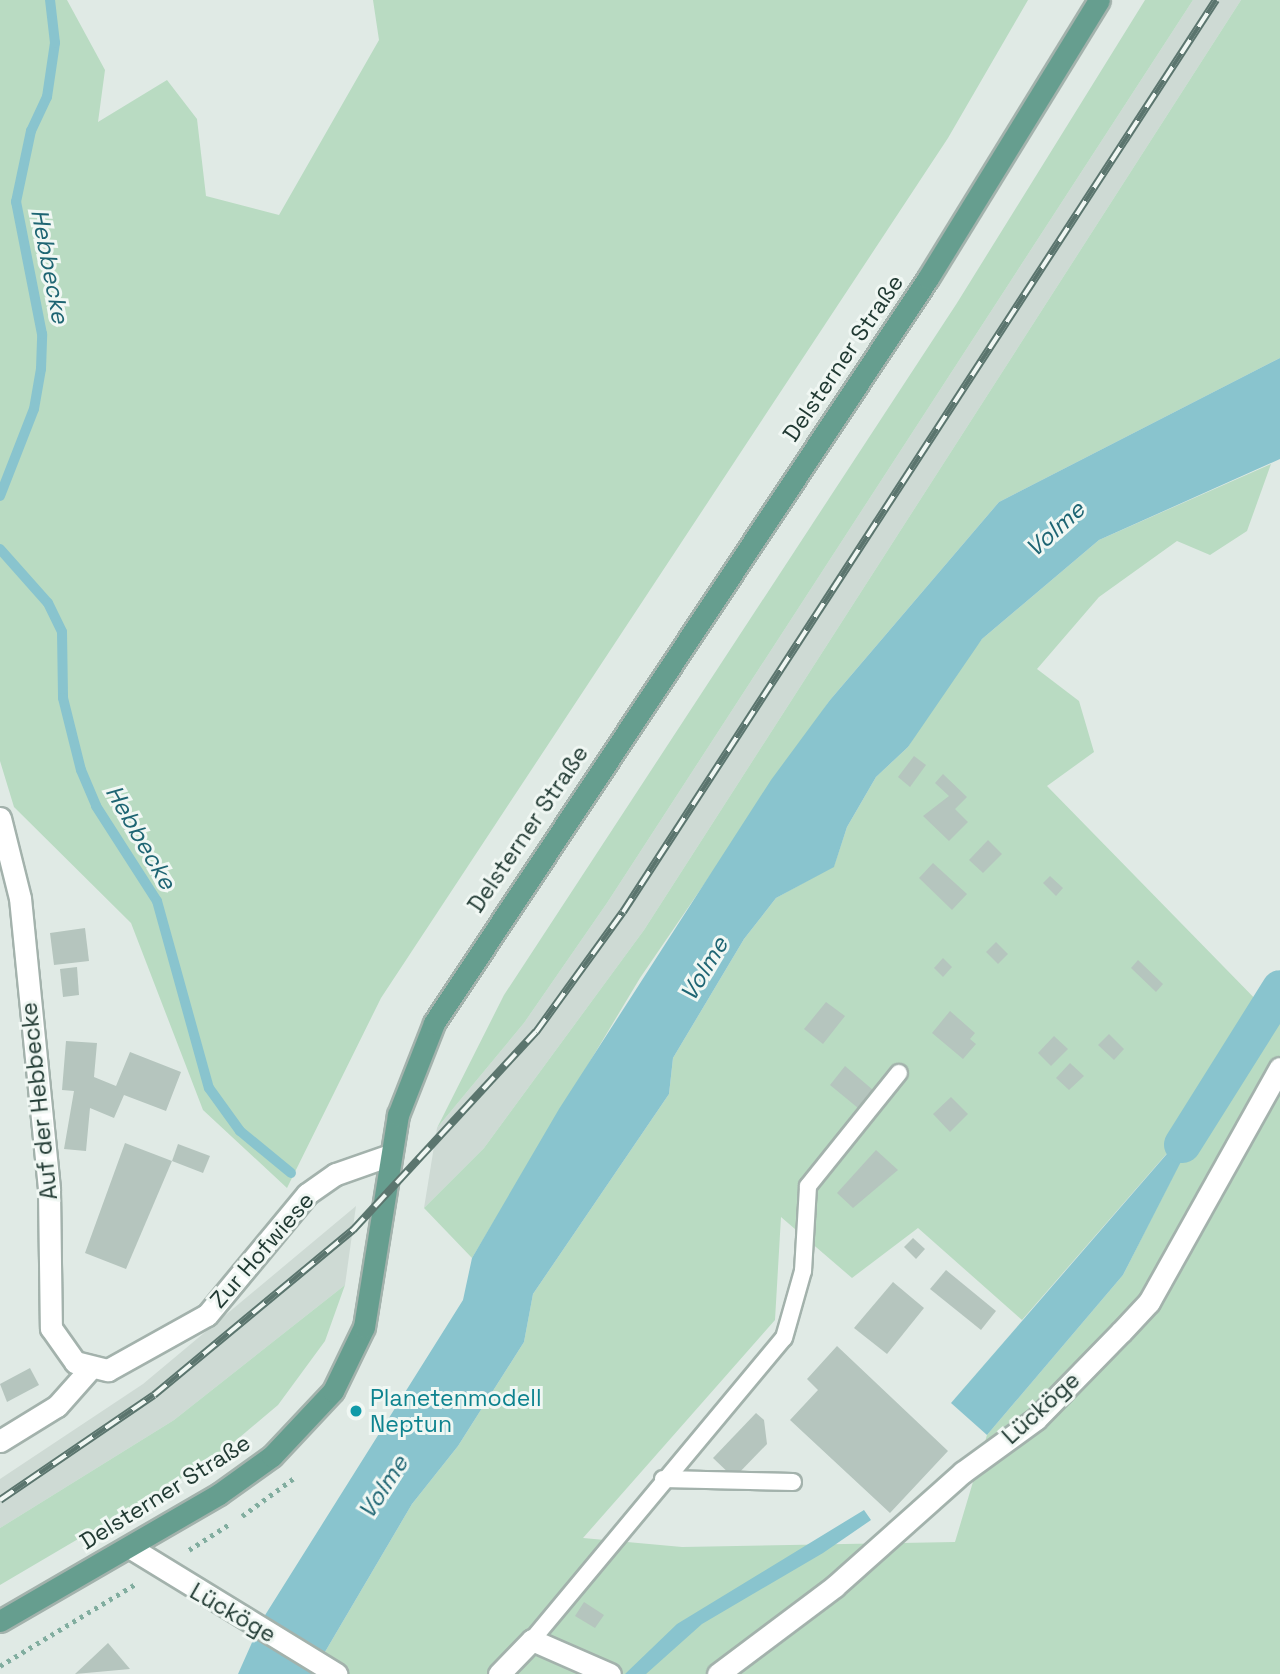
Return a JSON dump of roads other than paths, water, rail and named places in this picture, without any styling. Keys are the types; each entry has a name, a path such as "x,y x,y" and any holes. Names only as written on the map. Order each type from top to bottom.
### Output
{"main road":[{"name":"Delsterner Straße","path":"0,1621 131,1548 272,1456 333,1391 364,1327 390,1155 410,1077 464,972 928,278 1099,0"}],"street":[{"name":"Auf der Hebbecke","path":"0,818 20,898 49,1191 51,1328 61,1350 89,1370"},
{"name":"Lücköge","path":"718,1674 835,1586 963,1472 1036,1419 1149,1302 1280,1068"},
{"name":"Zur Hofwiese","path":"89,1370 125,1364 207,1315 307,1194 336,1174 390,1155"},
{"path":"0,1441 57,1406 89,1370"},
{"name":"Lücköge","path":"131,1548 159,1570 337,1674"},
{"path":"499,1674 532,1640 602,1670"}],"lane":[{"path":"532,1640 663,1479 784,1338 803,1271 808,1186 900,1073"},
{"path":"663,1479 793,1482"}],"water":[{"name":"Volme","path":"1280,358 1280,459 1099,540 982,639 908,747 876,777 847,827 834,867 776,898 744,939 673,1058 669,1094 533,1294 524,1342 458,1446 412,1504 312,1674 238,1674 262,1620 463,1300 472,1258 559,1109 771,780 830,700 999,502"},
{"path":"1211,1103 1123,1275 987,1435 951,1403"},
{"path":"864,1510 871,1520 823,1553 702,1624 646,1674 625,1674 677,1624"}],"waterway":[{"name":"Hebbecke","path":"0,496 34,409 41,369 42,334 16,202 31,131 47,97 55,43 50,0"},
{"name":"Hebbecke","path":"0,549 48,603 62,632 63,698 81,770 96,806 157,901 209,1088 240,1131 291,1173"},
{"path":"1182,1144 1280,988"}],"railway":[{"path":"0,1500 154,1395 353,1230 536,1032 623,912 1216,0"}],"place":[{"name":"Planetenmodell Neptun","path":"356,1411"}]}
